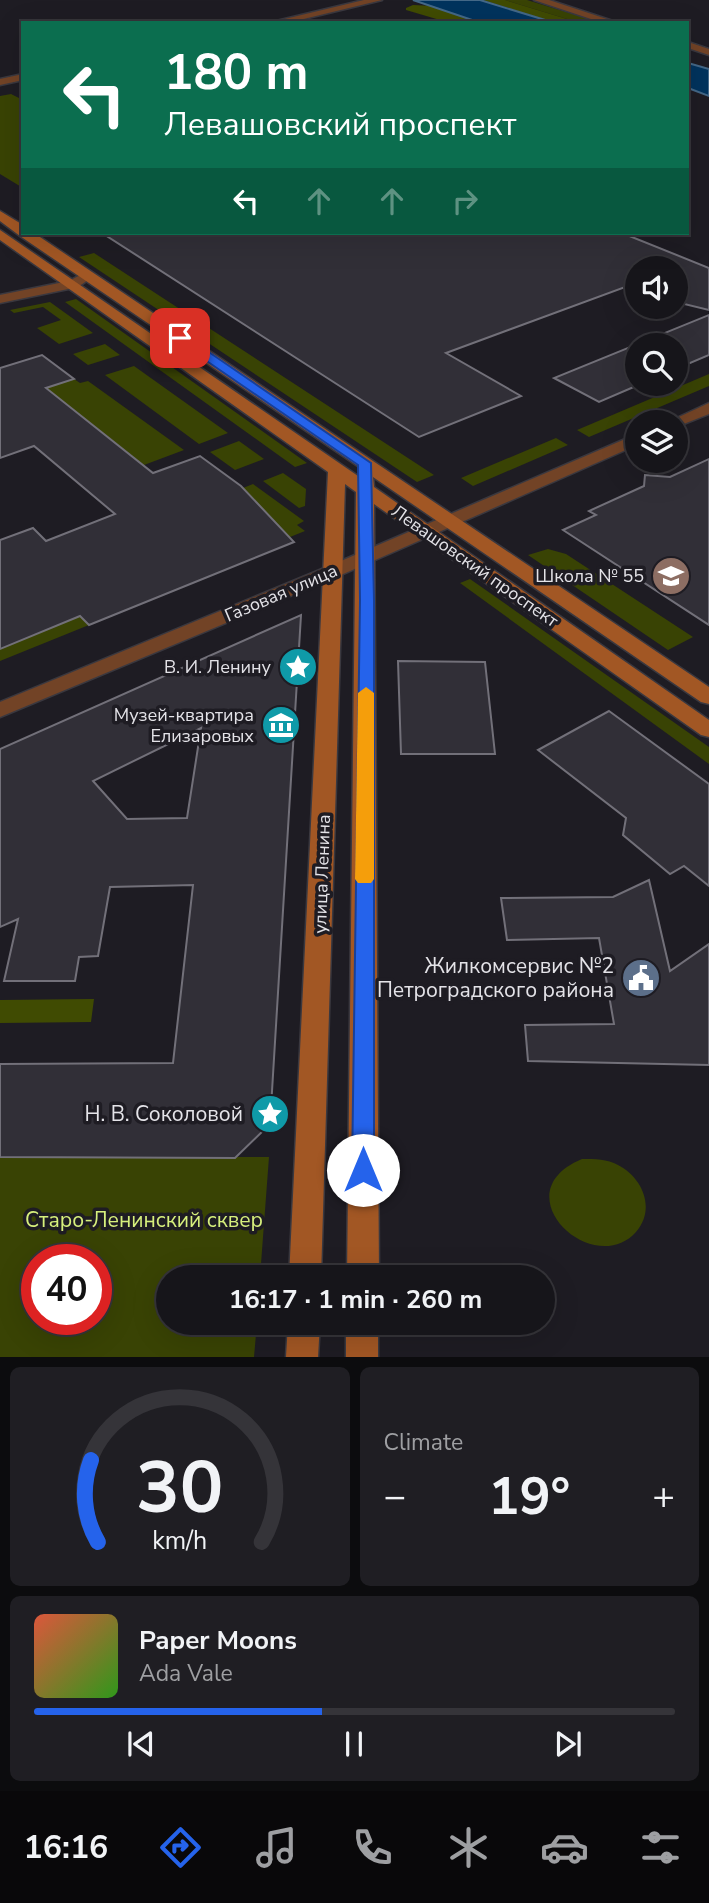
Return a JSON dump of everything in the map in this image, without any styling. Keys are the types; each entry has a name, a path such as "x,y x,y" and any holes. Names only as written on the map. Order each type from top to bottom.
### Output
{"street":[{"path":"282,21 377,0"},
{"path":"539,0 607,21"},
{"path":"689,45 709,52"},
{"path":"0,82 21,77"},
{"name":"Левашовский проспект","path":"0,215 21,230"},
{"name":"Левашовский проспект","path":"0,234 365,463 709,697"},
{"name":"Левашовский проспект","path":"27,235 74,279 337,470 709,730"},
{"path":"0,288 74,279"},
{"path":"0,299 74,279"},
{"path":"688,417 709,408"},
{"name":"Газовая улица","path":"0,710 366,557 625,444"},
{"path":"363,1265 365,463"},
{"name":"улица Ленина","path":"307,1265 337,470"},
{"path":"302,1357 303,1335"},
{"path":"362,1335 362,1357"}],"green space":[{"path":"483,0 505,0 573,21 550,21"},
{"path":"505,0 527,0 595,21 573,21"},
{"path":"413,5 434,6 476,21 443,21 406,8"},
{"path":"11,94 21,99 21,187 0,174 0,96"},
{"path":"94,253 434,475 417,482 79,257"},
{"path":"76,299 307,463 295,467 65,302"},
{"path":"50,302 93,333 59,344 37,328 61,320 43,307 14,313 10,310"},
{"path":"105,344 120,355 88,365 73,354"},
{"path":"134,366 228,433 199,444 105,375"},
{"path":"709,374 709,386 688,395 688,383"},
{"path":"74,379 80,383 88,381 184,450 144,465 46,388"},
{"path":"657,396 685,396 653,410 625,410 625,422 589,437 577,430"},
{"path":"556,438 568,445 473,486 461,478"},
{"path":"239,441 264,459 235,470 210,452"},
{"path":"283,473 306,489 305,506 299,508 263,481"},
{"path":"253,484 304,521 297,525 305,531 290,537 243,488"},
{"path":"548,549 566,554 693,637 668,650 528,555"},
{"path":"470,579 709,747 709,764 460,583"},
{"path":"80,616 89,625 0,661 0,649"},
{"path":"94,999 91,1022 0,1023 0,1000"},
{"name":"Старо-Ленинский сквер","path":"0,1157 269,1157 261,1265 156,1265 156,1335 256,1335 254,1357 0,1357"},
{"path":"582,1159 605,1160 618,1165 634,1178 644,1195 646,1204 642,1223 636,1232 618,1244 598,1246 578,1239 562,1226 552,1210 550,1192 559,1174"}],"water":[{"path":"413,0 480,0 548,21 475,21"},
{"path":"689,63 709,69 709,96 689,88"}],"building":[{"path":"105,235 627,235 679,256 625,256 625,287 446,353 521,396 419,437"},
{"path":"688,260 709,268 709,310 688,305"},
{"path":"709,315 709,355 688,364 688,333 665,333"},
{"path":"625,349 625,391 599,402 554,378"},
{"path":"42,355 74,379 46,388 153,473 200,456 241,486 294,542 89,625 80,616 0,649 0,540 33,528 46,541 115,514 34,446 0,458 0,368"},
{"name":"Школа № 55","path":"709,459 709,625 563,530 596,515 589,511 644,486 645,475 670,477 688,473 688,469"},
{"path":"301,615 270,1124 235,1158 0,1157 0,1064 173,1063 193,885 110,887 98,956 79,957 75,981 4,981 18,919 0,927 0,749","holes":["201,728 187,818 127,819 93,781"]},
{"path":"398,661 485,662 495,754 401,754"},
{"path":"609,711 709,784 709,886 684,866 670,874 623,835 626,818 538,750"},
{"path":"649,880 670,971 709,944 709,1065 528,1061 525,1025 614,1024 599,938 507,940 501,898 613,897"}],"slow traffic":[{"path":"364,879 366,693"}],"place":[{"name":"Школа № 55","path":"671,576"},
{"name":"В. И. Ленину","path":"298,667"},
{"name":"Музей-квартира Елизаровых","path":"281,725"},
{"name":"Жилкомсервис №2 Петроградского района","path":"641,978"},
{"name":"Н. В. Соколовой","path":"270,1114"}],"route":[{"path":"180,338 365,463 367,600 363,1170"}]}
